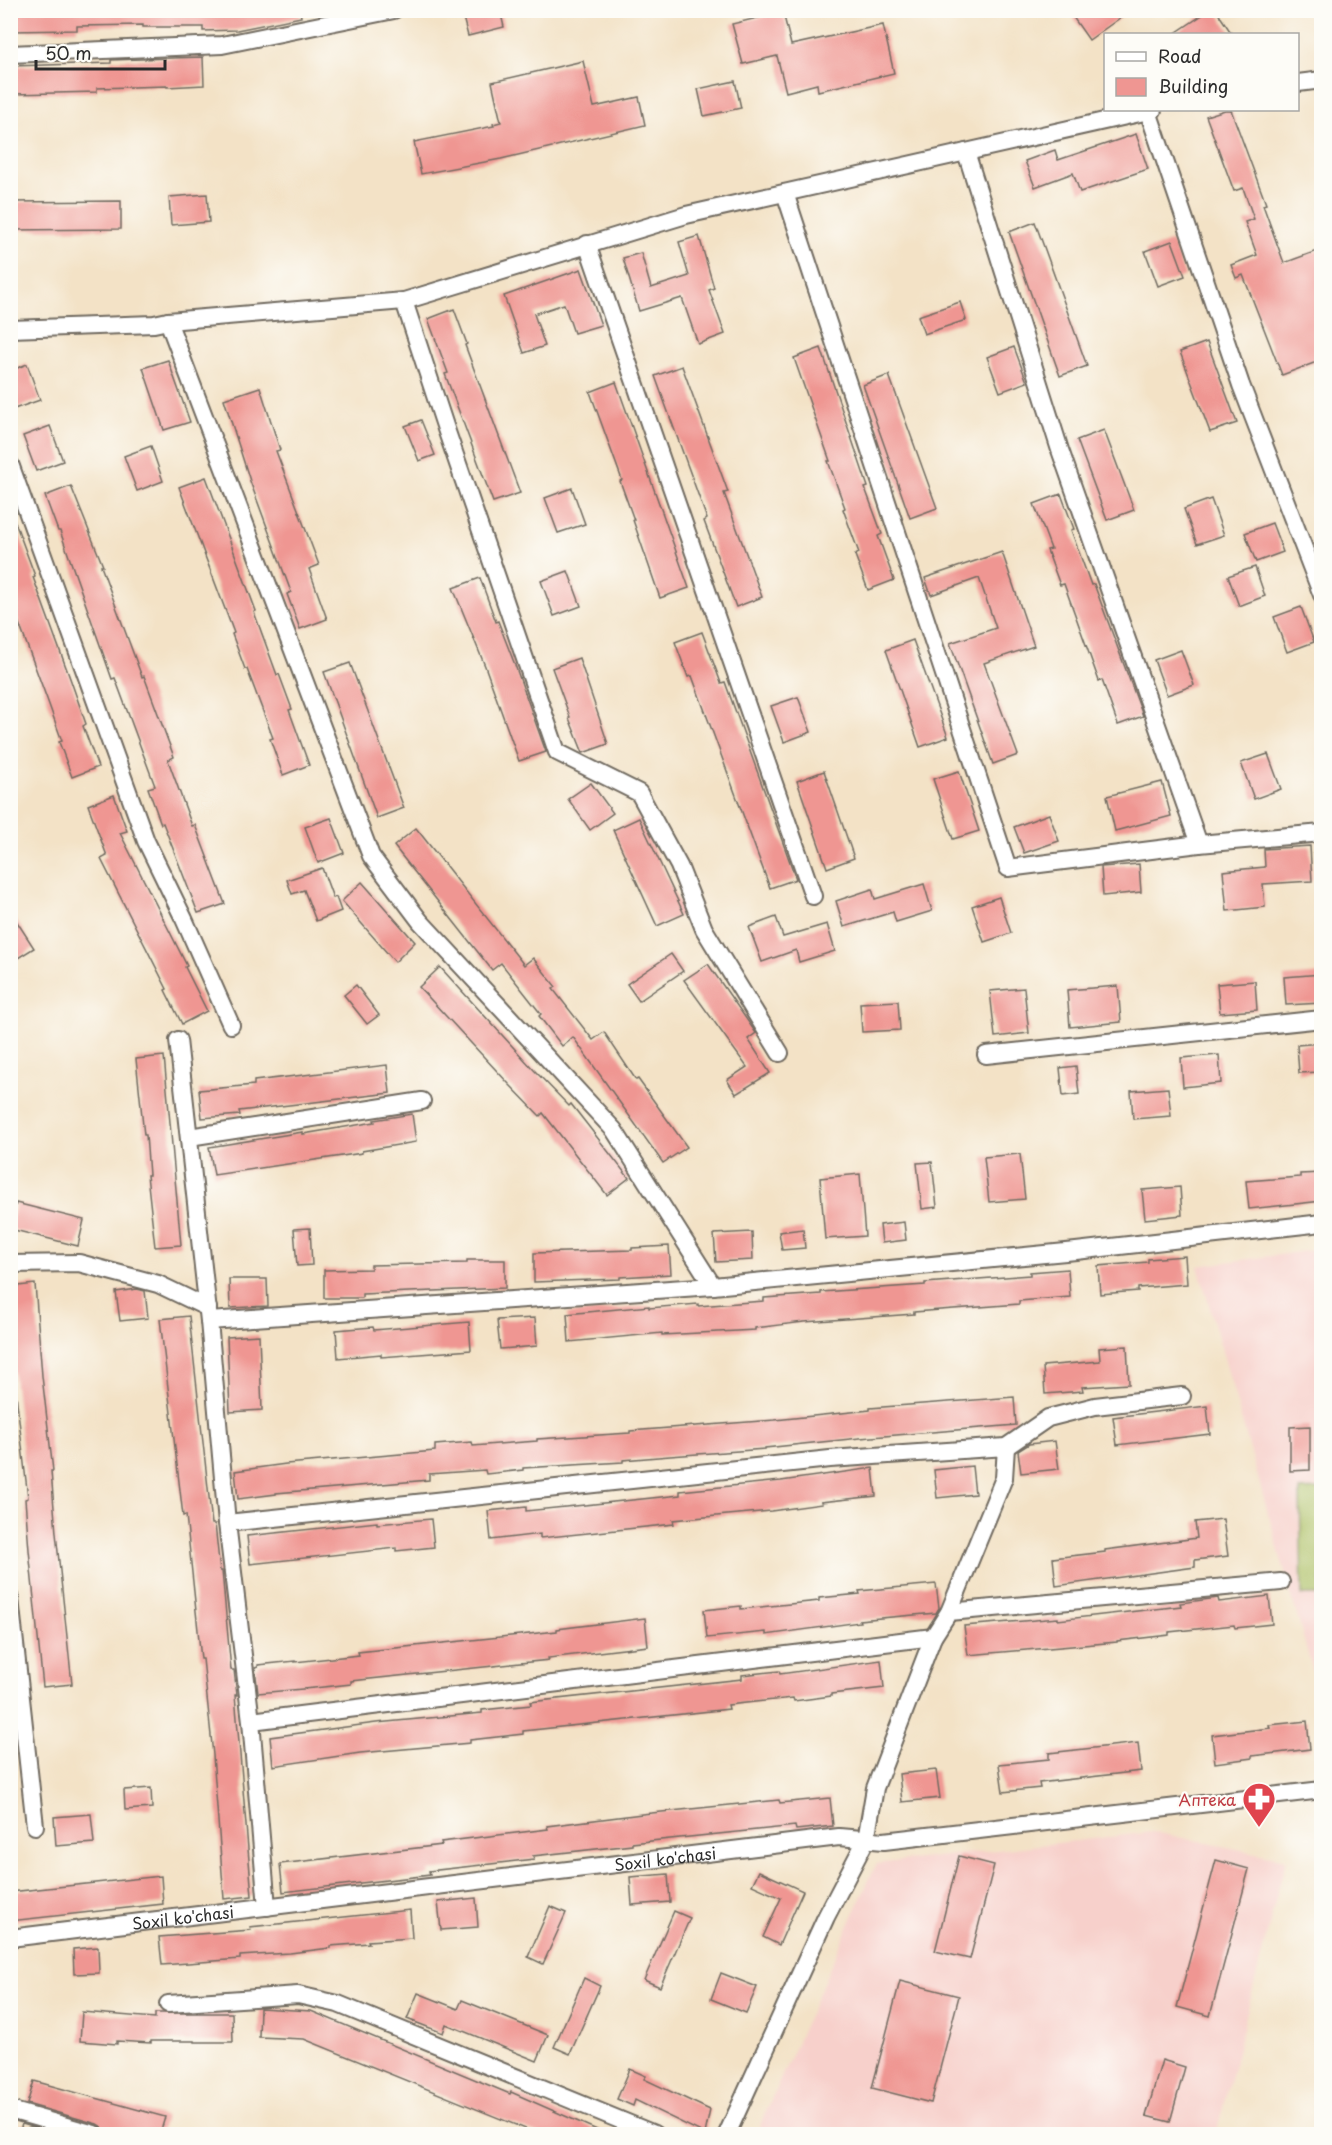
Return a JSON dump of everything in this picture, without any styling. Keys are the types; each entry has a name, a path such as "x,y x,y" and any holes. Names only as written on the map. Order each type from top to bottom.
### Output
{"street":[{"path":"10,54 222,45 394,10"},
{"path":"1299,83 1322,80"},
{"path":"10,329 154,324 404,301 686,215 1146,111"},
{"path":"1150,111 1241,385 1322,595"},
{"path":"966,152 1060,450 1199,844"},
{"path":"785,193 1008,868 1199,844 1322,833"},
{"path":"586,244 813,896"},
{"path":"404,301 557,752 639,793 679,866 704,929 780,1053"},
{"path":"168,321 371,856 420,921 614,1130 713,1286"},
{"path":"10,464 147,841 231,1025"},
{"path":"986,1054 1322,1019"},
{"path":"178,1040 209,1315 227,1523 250,1721 267,1907"},
{"path":"189,1137 422,1101"},
{"path":"10,1264 79,1263 158,1284 209,1315 713,1286 1076,1251 1322,1223"},
{"path":"227,1523 830,1459 1006,1448 1048,1419 1095,1406 1182,1396"},
{"path":"727,2134 826,1917 866,1840 875,1788 933,1637 948,1612 1004,1478 1006,1448"},
{"path":"948,1612 1281,1582"},
{"path":"10,1598 18,1744 35,1826"},
{"path":"250,1721 933,1637"},
{"name":"Soxil ko'chasi","path":"10,1938 839,1837 884,1841 1322,1790"},
{"path":"168,2004 298,1995 338,2004 654,2134"},
{"path":"10,2110 94,2134"}],"shaded area":[{"path":"1321,1249 1321,1700 1198,1266"},
{"path":"1153,1832 1286,1859 1216,2134 756,2134 876,1864"}],"green space":[{"path":"1321,1489 1321,1595 1302,1595 1300,1490"}],"building":[{"path":"10,10 300,10 301,17 237,30 203,31 203,27 143,27 143,25 77,26 77,30 10,31"},
{"path":"461,10 500,10 504,27 468,36"},
{"path":"1068,10 1131,10 1089,40"},
{"path":"1210,10 1216,10 1231,33 1176,33"},
{"path":"783,12 791,45 883,25 894,73 818,91 817,84 786,92 777,56 743,64 732,24"},
{"path":"203,57 204,85 97,88 97,92 13,94 12,66"},
{"path":"583,61 594,107 639,97 645,125 501,159 421,174 414,142 494,126 493,124 501,122 492,82"},
{"path":"735,81 741,108 704,116 698,89"},
{"path":"1222,111 1231,111 1266,204 1263,205 1284,263 1322,249 1322,360 1282,375 1243,275 1236,278 1231,265 1257,255 1245,222 1254,219 1243,188 1234,191 1206,116"},
{"path":"1136,134 1148,169 1080,192 1073,173 1035,187 1025,161 1055,150 1058,160"},
{"path":"207,194 209,222 171,225 169,197"},
{"path":"121,201 121,229 10,230 10,202"},
{"path":"1035,222 1087,366 1060,376 1009,232"},
{"path":"699,236 714,288 709,290 725,334 698,344 682,298 639,311 623,258 641,253 651,288 689,276 679,242"},
{"path":"1172,241 1185,276 1158,286 1145,251"},
{"path":"581,269 601,325 574,333 564,304 534,314 545,346 524,353 504,296"},
{"path":"960,302 966,320 924,334 918,316"},
{"path":"454,309 467,344 465,345 520,493 493,502 445,374 448,373 428,319"},
{"path":"1207,342 1237,423 1210,432 1180,352"},
{"path":"1014,347 1027,382 1000,392 987,357"},
{"path":"821,348 868,487 865,488 882,534 878,536 894,580 868,590 855,555 859,553 843,509 845,508 794,358"},
{"path":"168,360 190,422 164,430 143,368"},
{"path":"27,364 40,400 14,409 10,401 10,371"},
{"path":"682,366 728,492 724,493 762,597 736,607 655,376"},
{"path":"889,375 937,508 910,518 863,385"},
{"path":"616,382 689,588 660,598 620,481 622,480 590,392"},
{"path":"260,387 280,450 276,451 319,565 309,569 327,619 300,629 287,594 291,592 250,481 224,399"},
{"path":"421,420 435,455 419,461 405,426"},
{"path":"50,426 63,461 36,471 23,436"},
{"path":"1104,430 1134,510 1107,520 1077,440"},
{"path":"151,446 163,481 137,491 124,456"},
{"path":"206,477 256,611 254,612 277,675 279,674 292,709 289,710 309,765 283,775 270,739 273,738 247,669 245,669 232,634 234,633 179,487"},
{"path":"71,486 174,757 168,760 192,826 195,825 225,904 198,913 163,823 161,824 148,788 155,786 115,678 112,679 60,531 58,531 45,496"},
{"path":"572,488 585,524 558,533 545,498"},
{"path":"1061,494 1091,585 1094,584 1143,716 1118,725 1102,680 1099,681 1064,584 1060,585 1047,550 1051,549 1034,504"},
{"path":"1211,499 1224,535 1197,544 1184,509"},
{"path":"10,514 12,514 35,576 33,577 86,724 83,726 98,767 72,777 59,742 62,741 10,599"},
{"path":"1272,523 1283,552 1256,562 1245,533"},
{"path":"1002,552 1034,646 984,663 1018,755 993,764 950,643 996,628 979,578 931,595 925,578"},
{"path":"1255,567 1265,596 1239,606 1228,576"},
{"path":"568,571 581,606 554,616 541,581"},
{"path":"480,578 515,665 546,752 519,761 485,666 453,588"},
{"path":"1301,607 1314,642 1287,652 1274,617"},
{"path":"702,632 721,683 725,682 796,879 770,888 692,676 688,677 675,642"},
{"path":"913,640 948,737 920,747 886,650"},
{"path":"1181,650 1194,685 1167,695 1154,660"},
{"path":"579,658 608,744 583,753 552,668"},
{"path":"350,663 404,808 377,818 324,672"},
{"path":"798,697 811,732 784,742 771,706"},
{"path":"1268,754 1281,789 1254,799 1241,763"},
{"path":"824,771 854,858 827,868 797,781"},
{"path":"959,771 979,831 953,839 933,779"},
{"path":"1162,782 1171,816 1115,831 1107,796"},
{"path":"591,783 613,813 590,830 568,799"},
{"path":"114,795 127,831 120,833 207,1011 182,1024 165,990 167,989 101,859 107,856 88,805"},
{"path":"1049,814 1059,841 1024,853 1014,827"},
{"path":"331,818 344,853 318,863 305,827"},
{"path":"639,818 684,914 657,926 613,830"},
{"path":"416,828 524,965 533,958 556,987 553,989 593,1040 604,1032 636,1080 638,1079 687,1147 663,1163 573,1037 562,1046 539,1016 541,1014 501,963 492,970 394,846"},
{"path":"1310,846 1312,881 1263,884 1265,907 1227,911 1223,871 1265,867 1264,849"},
{"path":"1139,864 1141,892 1103,896 1101,867"},
{"path":"322,868 333,898 336,897 341,911 316,921 304,890 292,894 287,880"},
{"path":"362,882 415,942 395,962 342,901"},
{"path":"924,884 932,911 896,922 893,912 844,927 836,901 872,889 875,899"},
{"path":"999,897 1011,933 984,942 972,906"},
{"path":"10,911 34,948 18,958 10,946"},
{"path":"776,917 783,937 827,924 835,951 799,962 796,950 762,962 749,927"},
{"path":"671,954 683,971 639,1001 627,984"},
{"path":"708,964 756,1033 748,1039 770,1073 736,1094 727,1080 747,1067 684,980"},
{"path":"440,967 534,1070 569,1106 571,1104 629,1178 607,1195 543,1113 540,1116 419,987"},
{"path":"1322,974 1322,1003 1286,1005 1284,977"},
{"path":"1255,981 1257,1010 1220,1013 1217,984"},
{"path":"356,985 379,1015 367,1024 344,995"},
{"path":"1118,986 1121,1022 1070,1027 1067,990"},
{"path":"1024,988 1029,1033 995,1037 990,991"},
{"path":"898,1001 900,1030 862,1032 860,1003"},
{"path":"1322,1043 1322,1072 1299,1073 1297,1045"},
{"path":"1219,1055 1221,1083 1183,1087 1181,1058"},
{"path":"164,1056 181,1245 155,1247 147,1175 149,1175 146,1135 144,1135 136,1059"},
{"path":"387,1065 390,1093 239,1111 240,1115 202,1118 199,1090 254,1085 254,1081"},
{"path":"1076,1066 1079,1094 1063,1096 1060,1068"},
{"path":"1168,1088 1171,1116 1133,1119 1131,1091"},
{"path":"412,1114 416,1142 362,1151 362,1153 214,1175 209,1147 303,1132 303,1134"},
{"path":"1020,1154 1025,1199 989,1202 984,1157"},
{"path":"932,1162 937,1207 922,1209 917,1163"},
{"path":"1322,1173 1322,1201 1249,1209 1246,1181"},
{"path":"860,1174 865,1236 825,1239 820,1178"},
{"path":"1180,1187 1182,1215 1145,1219 1142,1190"},
{"path":"16,1203 84,1220 78,1246 10,1229"},
{"path":"904,1222 906,1240 882,1243 880,1225"},
{"path":"310,1228 312,1265 297,1266 294,1229"},
{"path":"803,1229 805,1248 782,1250 779,1232"},
{"path":"752,1232 753,1260 716,1262 714,1234"},
{"path":"669,1246 671,1274 620,1277 620,1279 534,1282 534,1253 632,1250 632,1248"},
{"path":"1185,1256 1187,1284 1100,1294 1098,1266"},
{"path":"467,1260 505,1260 505,1288 362,1294 362,1298 324,1298 324,1270 371,1269 371,1265 467,1263"},
{"path":"1068,1269 1070,1297 1019,1301 1019,1304 914,1312 914,1314 804,1322 755,1328 755,1330 662,1335 662,1333 569,1342 567,1314 649,1306 649,1308 698,1304 698,1306 764,1301 764,1298 821,1294 821,1292 925,1285 925,1283 1030,1275 1030,1272"},
{"path":"229,1279 267,1279 268,1306 230,1308"},
{"path":"35,1284 42,1376 53,1471 51,1471 56,1533 72,1684 43,1687 29,1550 25,1499 28,1498 10,1342 13,1341 10,1287"},
{"path":"137,1289 145,1291 148,1318 120,1321 116,1292"},
{"path":"189,1316 212,1524 215,1524 220,1571 222,1571 231,1670 234,1670 237,1695 235,1695 252,1896 224,1899 203,1659 201,1659 186,1515 183,1516 160,1319"},
{"path":"535,1318 537,1346 500,1349 497,1320"},
{"path":"469,1322 471,1350 338,1358 336,1330 373,1327 374,1330"},
{"path":"259,1335 262,1410 230,1412 227,1337"},
{"path":"1127,1346 1129,1384 1082,1387 1083,1391 1045,1394 1043,1366 1100,1361 1099,1348"},
{"path":"1014,1397 1016,1425 623,1460 623,1462 523,1468 523,1470 486,1474 485,1470 429,1474 429,1480 276,1493 238,1499 235,1471 286,1464 435,1451 435,1445 472,1442 473,1446 537,1441 537,1439 775,1420 870,1410 870,1408"},
{"path":"1207,1406 1210,1434 1117,1445 1113,1417"},
{"path":"1310,1426 1310,1470 1290,1471 1290,1427"},
{"path":"1055,1441 1059,1469 1021,1473 1018,1451 1029,1444"},
{"path":"972,1466 975,1494 937,1498 934,1470"},
{"path":"873,1468 876,1496 821,1502 822,1504 771,1511 673,1520 674,1524 540,1538 540,1534 491,1540 488,1511 526,1507 526,1511 680,1495 680,1491 781,1481"},
{"path":"431,1519 434,1547 396,1551 396,1548 250,1564 247,1536 377,1522 377,1524"},
{"path":"1223,1519 1228,1556 1195,1560 1195,1567 1056,1586 1053,1558 1197,1538 1195,1522"},
{"path":"936,1584 939,1608 936,1613 859,1620 860,1622 766,1635 766,1632 707,1638 704,1610 741,1606 741,1609 819,1601 819,1598 860,1594 859,1591"},
{"path":"1269,1596 1272,1624 1235,1628 1234,1625 1169,1632 1169,1635 1117,1642 968,1655 964,1626 1058,1618 1058,1620 1181,1606 1180,1603 1218,1598 1219,1602"},
{"path":"645,1618 648,1646 548,1658 549,1660 351,1681 351,1684 258,1693 255,1668 258,1665 557,1631 557,1629"},
{"path":"881,1660 884,1688 794,1701 793,1698 728,1705 729,1709 523,1731 523,1734 470,1740 470,1743 360,1753 273,1766 270,1737 376,1723 482,1713 482,1710 531,1705 530,1702 742,1679 742,1675 779,1671 780,1674"},
{"path":"1307,1721 1310,1749 1215,1763 1212,1735"},
{"path":"1138,1743 1141,1771 1039,1783 1040,1788 1003,1792 999,1764 1049,1759 1049,1753"},
{"path":"936,1770 940,1798 902,1802 899,1774"},
{"path":"151,1788 152,1808 125,1810 124,1790"},
{"path":"830,1798 833,1826 796,1830 795,1826 632,1843 632,1845 533,1856 534,1859 429,1871 430,1875 283,1892 280,1864 442,1845 441,1842 548,1829 547,1826 642,1814 779,1800 780,1803"},
{"path":"91,1814 94,1843 56,1846 54,1817"},
{"path":"959,1856 994,1865 970,1959 935,1951"},
{"path":"1216,1860 1249,1869 1210,2016 1177,2007"},
{"path":"759,1871 803,1891 779,1945 763,1937 781,1898 752,1885"},
{"path":"668,1874 670,1902 632,1905 630,1877"},
{"path":"161,1876 163,1904 10,1921 10,1892"},
{"path":"476,1898 478,1927 441,1930 438,1902"},
{"path":"550,1906 566,1913 543,1964 528,1957"},
{"path":"410,1910 412,1938 368,1941 369,1943 330,1946 330,1948 290,1953 240,1956 240,1959 162,1965 159,1937 251,1930 250,1927"},
{"path":"674,1911 690,1918 660,1987 644,1980"},
{"path":"98,1947 99,1973 74,1974 73,1949"},
{"path":"721,1973 757,1987 746,2013 711,1999"},
{"path":"584,1978 600,1986 570,2054 554,2047"},
{"path":"900,1981 959,1996 931,2103 872,2088"},
{"path":"418,1993 458,2009 462,2000 548,2035 537,2061 446,2024 443,2033 407,2019"},
{"path":"260,2008 311,2011 510,2094 511,2092 606,2134 538,2134 304,2039 259,2037"},
{"path":"82,2012 155,2018 155,2013 232,2013 233,2042 117,2041 117,2044 80,2041"},
{"path":"1162,2060 1185,2067 1170,2122 1146,2116"},
{"path":"630,2069 646,2076 644,2079 710,2110 705,2134 635,2100 633,2106 617,2099"},
{"path":"34,2081 165,2117 160,2134 104,2134 102,2127 97,2124 27,2104"},
{"path":"22,2124 58,2134 19,2134"}],"place":[{"name":"Аптека","path":"1259,1828"}]}
